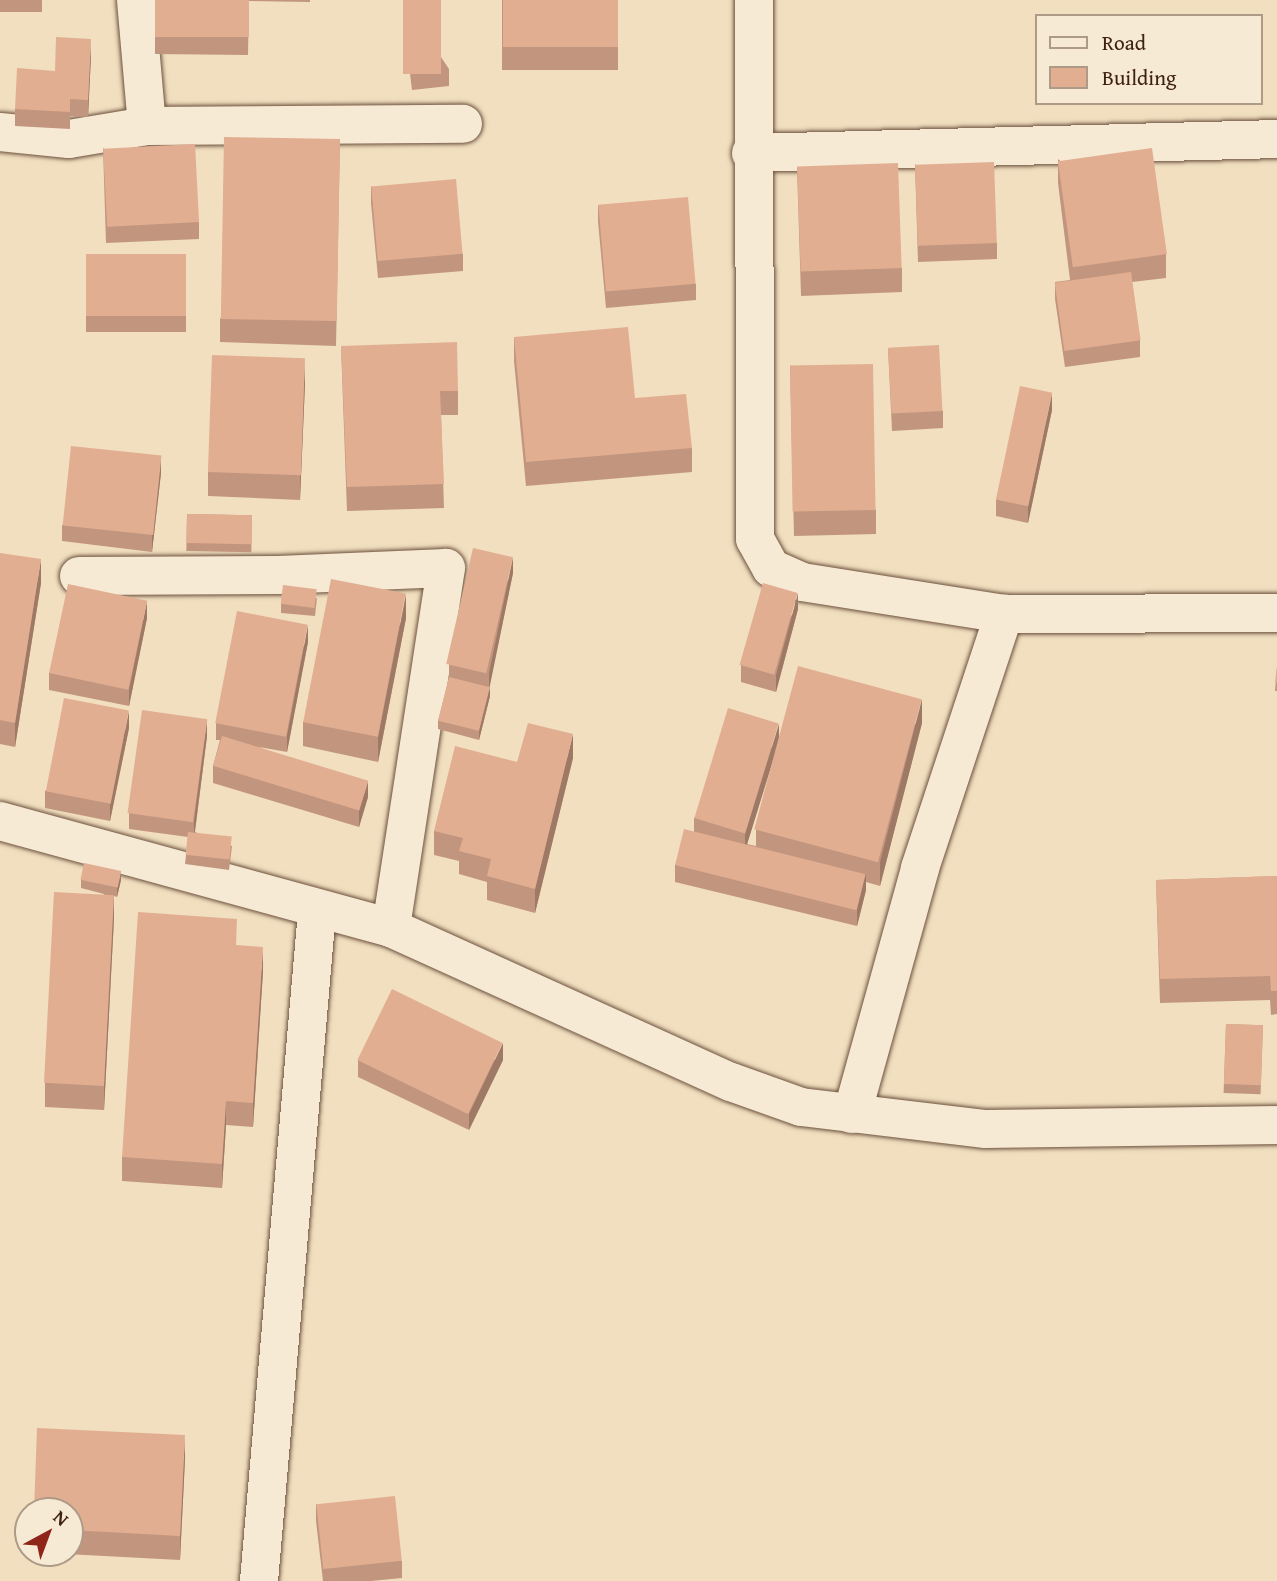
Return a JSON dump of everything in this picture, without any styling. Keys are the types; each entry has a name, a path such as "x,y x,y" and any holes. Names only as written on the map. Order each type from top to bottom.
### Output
{"street":[{"path":"136,0 147,126"},
{"path":"754,0 751,153 755,539 771,568 802,582 1004,614 1277,613"},
{"path":"0,132 69,139 147,126 463,124"},
{"path":"751,153 1277,139"},
{"path":"79,576 278,575 446,568 391,928"},
{"path":"852,1114 920,868 1004,614"},
{"path":"0,821 317,911 391,928 731,1082 801,1107 986,1129 1277,1125"},
{"path":"259,1581 317,911"}],"building":[{"path":"155,0 249,0 249,37 155,37"},
{"path":"403,0 441,0 441,74 403,74"},
{"path":"503,0 618,0 618,47 503,47"},
{"path":"56,37 91,39 88,100 70,99 70,112 15,109 17,68 55,71"},
{"path":"224,137 340,139 337,321 221,319"},
{"path":"195,144 199,222 107,227 103,149"},
{"path":"1152,148 1167,254 1073,267 1058,161"},
{"path":"994,162 997,243 918,246 915,165"},
{"path":"898,163 902,268 801,271 797,167"},
{"path":"456,179 463,254 378,261 371,186"},
{"path":"688,197 696,284 606,292 598,205"},
{"path":"86,254 186,254 186,316 86,316"},
{"path":"1131,272 1141,340 1064,351 1055,283"},
{"path":"628,327 635,398 686,394 692,448 526,462 514,337"},
{"path":"457,342 458,391 440,391 444,484 347,487 341,346"},
{"path":"939,345 942,411 892,414 888,348"},
{"path":"212,355 305,358 301,475 208,472"},
{"path":"873,364 876,510 793,511 790,365"},
{"path":"1020,386 1052,393 1028,506 996,499"},
{"path":"71,446 162,456 153,535 63,526"},
{"path":"187,514 252,515 251,544 186,543"},
{"path":"473,548 513,557 486,673 446,664"},
{"path":"0,553 41,559 15,723 0,720"},
{"path":"331,579 406,594 378,737 303,722"},
{"path":"763,583 798,593 774,675 740,665"},
{"path":"68,584 147,601 128,690 49,673"},
{"path":"283,585 317,589 314,608 281,604"},
{"path":"237,611 308,625 286,737 215,723"},
{"path":"798,666 922,699 878,862 754,829"},
{"path":"449,677 490,687 479,731 438,721"},
{"path":"64,698 129,711 111,804 46,791"},
{"path":"728,708 779,723 745,833 694,818"},
{"path":"142,710 207,719 193,822 128,813"},
{"path":"528,723 573,734 535,889 487,876 491,859 459,851 463,838 434,831 455,746 517,762"},
{"path":"222,736 368,781 359,810 213,766"},
{"path":"684,829 865,874 856,910 675,865"},
{"path":"188,832 232,837 229,859 186,855"},
{"path":"84,863 121,871 118,888 80,880"},
{"path":"1277,876 1277,991 1271,991 1270,976 1160,979 1156,880"},
{"path":"54,892 114,895 104,1086 44,1083"},
{"path":"138,912 237,919 236,945 263,947 253,1103 226,1101 222,1164 122,1157"},
{"path":"392,989 503,1043 468,1114 357,1060"},
{"path":"1226,1024 1263,1025 1261,1085 1224,1084"},
{"path":"37,1428 185,1435 180,1536 84,1531 84,1497 35,1497"},
{"path":"395,1496 402,1561 323,1569 316,1504"}]}
